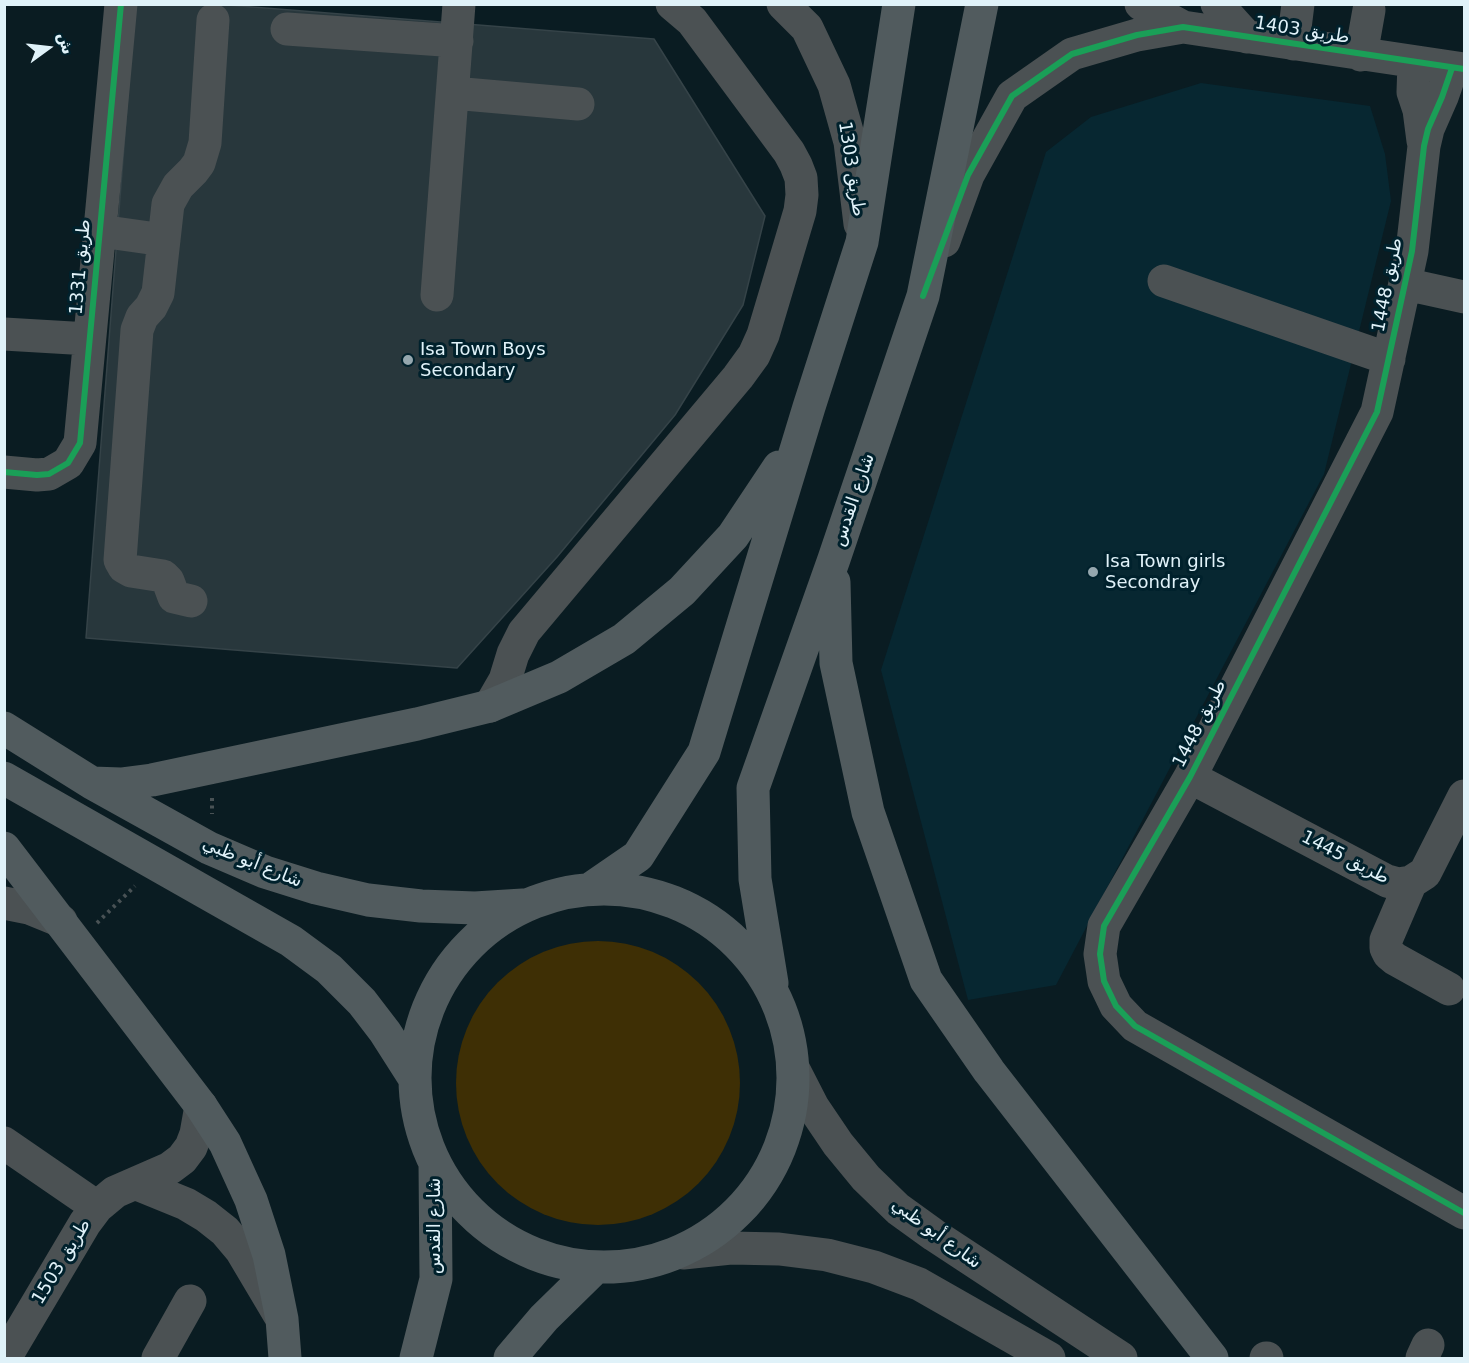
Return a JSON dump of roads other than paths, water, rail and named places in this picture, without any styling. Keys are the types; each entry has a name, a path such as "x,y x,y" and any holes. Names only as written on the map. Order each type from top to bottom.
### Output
{"main road":[{"path":"590,889 638,856 704,752 862,242 899,4"},
{"name":"شارع القدس","path":"773,993 755,879 753,788 923,296 982,4"},
{"path":"92,783 122,784 152,780 417,724 490,706 559,677 615,644 682,591 733,536 776,474 809,407"},
{"path":"834,559 836,663 868,812 926,980 989,1071 1212,1359"},
{"name":"شارع أبو ظبي","path":"4,728 92,783 209,848 265,872 316,888 368,900 421,906 475,908 527,904"},
{"path":"4,778 301,948 329,969 362,1002 385,1032 415,1079"},
{"path":"4,848 201,1106 225,1143 251,1200 269,1255 282,1320 285,1359"},
{"path":"590,889 635,891 677,903 716,925 748,956 773,993 787,1029 793,1068 788,1125 766,1177 730,1221 682,1253 640,1266 595,1268 546,1259 501,1237 463,1205 435,1163 420,1122 415,1079 420,1035 435,994 458,957 490,927 527,904 558,894 590,889"},
{"name":"شارع القدس","path":"416,1359 436,1279 435,1163"},
{"path":"510,1359 544,1318 595,1268"}],"street":[{"name":"طريق 1331","path":"4,472 48,474 68,463 80,443 121,4"},
{"path":"437,295 459,4"},
{"path":"490,706 505,680 513,654 524,632 754,355 763,335 800,211 801,178 789,152 692,21 672,4"},
{"name":"طريق 1303","path":"783,4 807,28 834,85 850,141 862,242"},
{"name":"طريق 1403","path":"1141,4 1183,27"},
{"path":"1217,4 1247,37"},
{"path":"1293,44 1298,4"},
{"path":"1361,55 1369,10"},
{"path":"191,601 174,597 168,581 163,576 131,571 124,567 120,560 137,330 142,317 151,307 158,293 168,204 172,194 199,163 205,143 213,20"},
{"name":"طريق 1403","path":"923,296 968,175 1012,96 1072,54 1137,34 1183,27 1458,68"},
{"path":"287,29 457,41"},
{"name":"طريق 1448","path":"1414,62 1413,92 1419,110 1424,146"},
{"name":"طريق 1448","path":"1458,68 1428,129 1412,251 1377,412 1190,777 1104,926 1100,954 1104,981 1116,1006 1135,1026 1464,1213"},
{"path":"453,93 578,104"},
{"path":"100,231 164,240"},
{"path":"1164,281 1389,359"},
{"path":"1405,284 1464,297"},
{"path":"4,334 89,339"},
{"name":"طريق 1445","path":"1190,777 1387,881 1398,884 1411,882 1425,873 1464,796"},
{"path":"1411,882 1386,940 1386,948 1395,959 1449,989"},
{"path":"4,903 29,908 61,921"},
{"name":"شارع أبو ظبي","path":"793,1068 813,1107 838,1144 866,1178 898,1209 1120,1359"},
{"name":"طريق 1503","path":"5,1359 85,1222 97,1207 115,1192 170,1168 182,1159 191,1147 196,1134 201,1106"},
{"path":"4,1143 97,1207"},
{"path":"137,1184 186,1204 225,1231 241,1250 282,1320"},
{"path":"682,1253 731,1248 779,1249 827,1255 874,1267 920,1284 1049,1359"},
{"path":"158,1359 190,1301"}],"place":[{"name":"Isa Town Boys Secondary","path":"408,360"},
{"name":"Isa Town girls Secondray","path":"1093,572"}]}
